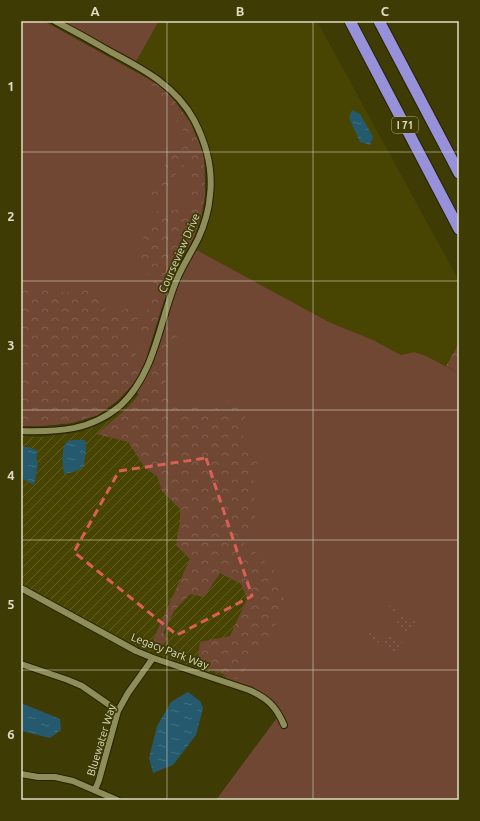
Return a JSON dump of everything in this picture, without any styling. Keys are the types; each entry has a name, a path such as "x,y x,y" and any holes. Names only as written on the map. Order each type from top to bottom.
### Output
{"highway":[{"name":"I 71","path":"350,21 459,229"},
{"name":"I 71","path":"379,21 459,173"}],"street":[{"name":"Courseview Drive","path":"21,431 46,432 76,428 89,424 109,414 129,396 142,378 150,362 169,298 198,239 208,209 210,196 208,156 204,143 193,119 177,97 165,85 143,69 55,21"},
{"name":"Legacy Park Way","path":"21,588 136,651 249,690 261,696 273,706 284,725"},
{"name":"Bluewater Way","path":"95,790 118,711 128,693 154,658"},
{"path":"21,664 82,686 118,711"},
{"path":"21,774 38,777 55,777 73,781 117,800"}],"highlighted area":[{"path":"206,458 252,596 177,635 74,552 119,471"}],"shaded area":[{"path":"159,21 317,21 459,281 459,343 446,366 414,352 401,355 373,340 329,322 193,248 208,209 208,156 183,104 134,65"},
{"path":"138,394 262,599 224,678 151,654 21,585 21,436 42,437 81,432 110,420"}],"green space":[{"path":"21,21 44,21 161,87 173,99 190,122 204,155 205,194 201,218 193,239 173,273 145,363 135,382 118,400 98,415 72,423 41,426 21,426"},
{"path":"55,21 159,21 134,65"},
{"path":"147,78 161,87 173,99 190,122 204,155 205,194 201,218 193,239 173,273 151,341 142,346 140,335 155,285 135,257 154,212 177,210 184,219 191,215 189,159 154,202 147,198 184,131"},
{"path":"193,248 329,322 373,340 401,355 414,352 426,356 459,373 459,800 216,800 279,715 261,695 223,681 262,599 135,389 142,378 169,298"},
{"path":"26,288 72,293 89,290 107,306 104,311 111,318 128,307 138,317 130,339 140,367 135,382 118,400 98,415 72,423 21,426 21,290"},
{"path":"175,319 181,326 167,359 170,372 162,390 171,401 187,408 197,403 212,410 234,398 246,412 242,434 258,460 253,482 255,520 245,532 244,546 254,551 275,571 285,603 269,640 237,679 197,665 200,642 230,636 247,599 241,584 220,573 204,597 190,594 174,611 163,633 168,639 160,647 153,640 190,559 176,545 180,521 180,509 162,491 157,476 145,468 128,442 97,434 126,409 145,388 157,364 167,325"},
{"path":"459,343 459,373 446,366"},
{"path":"385,603 399,612 396,616 391,610 383,606"},
{"path":"403,614 416,622 410,633 398,626 397,623"},
{"path":"367,631 373,636 382,638 379,643 365,635"},
{"path":"388,636 392,636 402,642 396,654 382,646"}],"water":[{"path":"352,110 360,114 373,137 370,145 360,142 349,118"},
{"path":"73,440 85,440 86,449 84,466 75,472 64,474 62,462 63,450 66,442"},
{"path":"21,447 28,447 38,451 36,458 38,464 34,485 21,478"},
{"path":"188,692 200,701 203,708 196,735 173,765 153,773 149,758 157,726 171,702"},
{"path":"21,703 60,719 61,730 50,738 21,731"}]}
